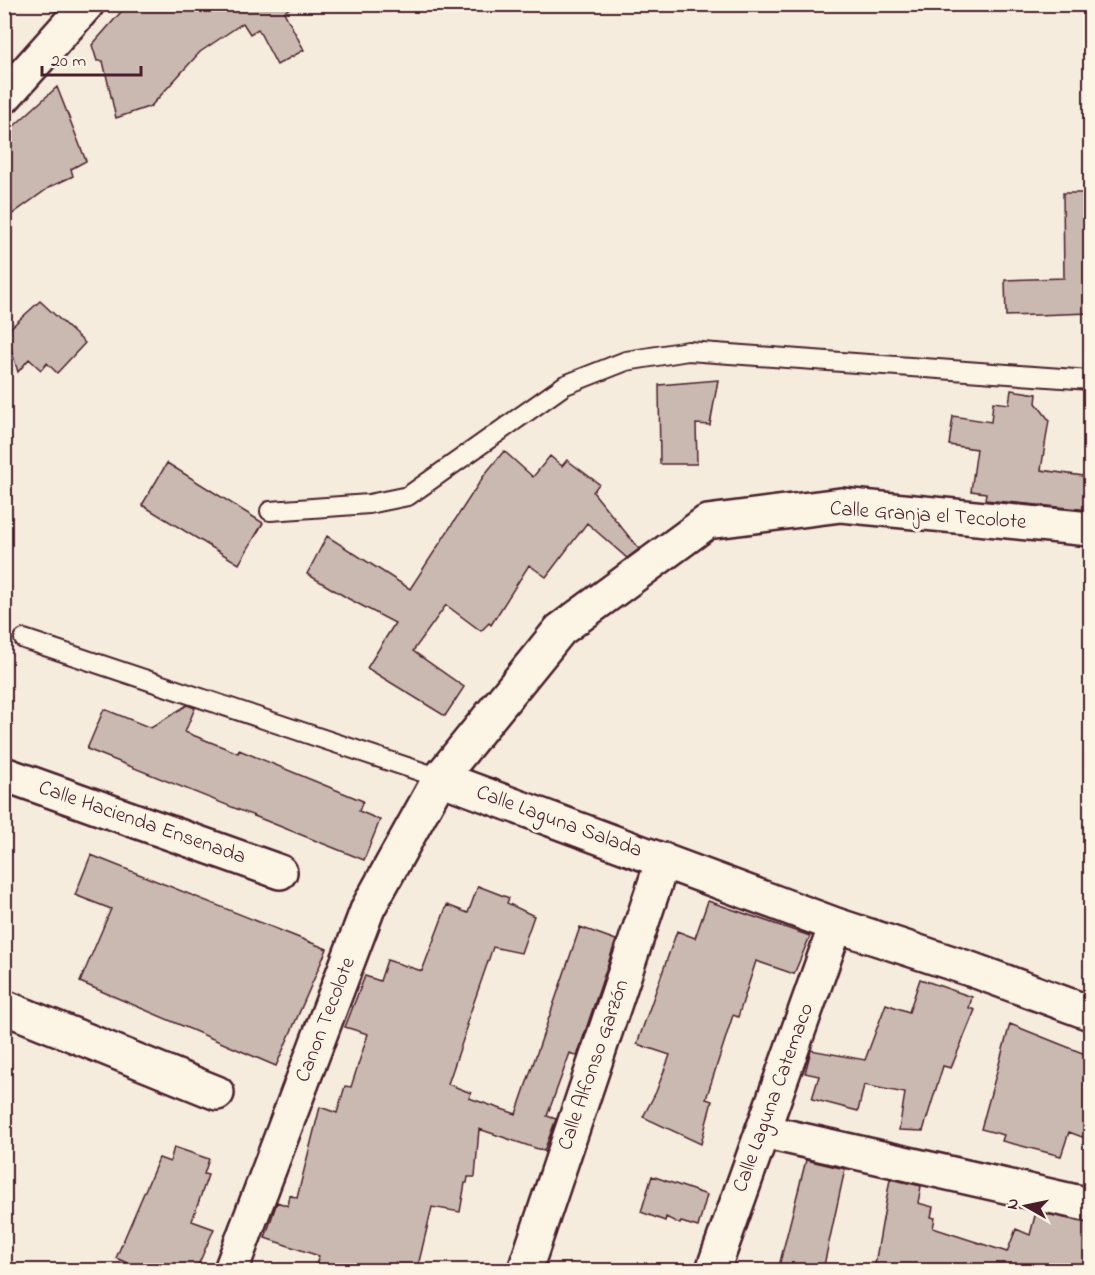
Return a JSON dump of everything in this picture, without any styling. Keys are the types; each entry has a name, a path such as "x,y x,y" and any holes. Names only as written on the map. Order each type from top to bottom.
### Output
{"street":[{"path":"4,97 87,4"},
{"name":"Calle Granja el Tecolote","path":"440,778 560,630 707,522 841,505 1090,529"},
{"name":"Calle Hacienda Ensenada","path":"4,774 280,872"},
{"name":"Calle Laguna Salada","path":"440,778 836,925 973,970 1090,1013"},
{"name":"Canon Tecolote","path":"231,1270 368,908 440,778"},
{"name":"Calle Alfonso Garzón","path":"525,1270 663,860"},
{"name":"Calle Laguna Catemaco","path":"713,1270 836,925"},
{"path":"4,1007 217,1093"},
{"path":"762,1131 1090,1205"}],"lane":[{"path":"270,511 369,504 408,496 565,385 626,361 688,351 1090,380"},
{"name":"Calle Laguna Salada","path":"24,639 440,778"}],"building":[{"path":"128,4 296,4 284,12 304,50 277,65 258,29 250,34 243,23 200,52 151,106 116,118 103,61 97,61 92,45"},
{"path":"57,87 86,161 71,169 73,176 50,187 4,220 4,135"},
{"path":"1063,193 1090,193 1090,313 1006,316 1005,280 1064,278"},
{"path":"40,301 85,343 57,373 47,363 41,370 29,359 18,372 6,332"},
{"path":"718,380 710,425 696,424 697,464 660,464 659,385"},
{"path":"1011,390 1037,394 1036,403 1049,420 1041,470 1090,477 1090,510 985,500 986,493 971,491 977,449 949,445 953,416 991,422 993,402 1009,404"},
{"path":"504,451 533,477 550,456 562,466 567,460 599,484 593,492 639,549 627,558 587,523 546,577 529,565 491,625 489,623 481,631 446,605 413,651 464,687 445,716 367,668 395,623 307,574 327,536 410,589 485,474"},
{"path":"167,463 263,523 239,564 142,505"},
{"path":"187,705 195,708 185,732 238,753 239,750 363,801 359,811 380,820 364,860 87,749 104,709 151,728"},
{"path":"91,855 327,949 276,1066 80,982 111,909 75,895"},
{"path":"478,886 509,898 507,903 534,916 521,953 493,947 448,1084 471,1093 469,1098 516,1114 580,927 616,940 577,1056 570,1053 547,1116 556,1119 544,1151 479,1129 475,1177 468,1177 465,1183 460,1212 432,1207 417,1270 314,1270 319,1256 265,1238 277,1202 288,1206 290,1195 297,1198 320,1107 337,1113 345,1086 351,1087 368,1034 345,1027 365,976 380,981 387,960 422,971 447,905 468,913"},
{"path":"708,901 810,936 794,974 756,961 738,1017 733,1015 706,1099 712,1101 701,1144 643,1117 656,1092 670,1055 637,1044 677,931 695,938"},
{"path":"920,979 972,997 969,1008 975,1010 951,1068 943,1066 923,1131 899,1130 905,1093 864,1085 858,1111 812,1099 819,1076 805,1073 811,1050 865,1060 886,1004 909,1012"},
{"path":"1010,1024 1090,1056 1090,1140 1069,1132 1061,1156 1002,1141 1004,1135 981,1129"},
{"path":"174,1147 209,1159 204,1174 208,1175 192,1221 214,1229 196,1270 143,1270 116,1258 159,1158 170,1162"},
{"path":"806,1160 845,1169 823,1270 778,1270"},
{"path":"652,1176 707,1195 698,1227 681,1222 680,1224 666,1217 665,1221 641,1212"},
{"path":"890,1179 921,1186 918,1203 933,1207 931,1217 935,1218 933,1228 1007,1252 1016,1229 1030,1235 1036,1212 1090,1223 1090,1270 874,1270"}]}
